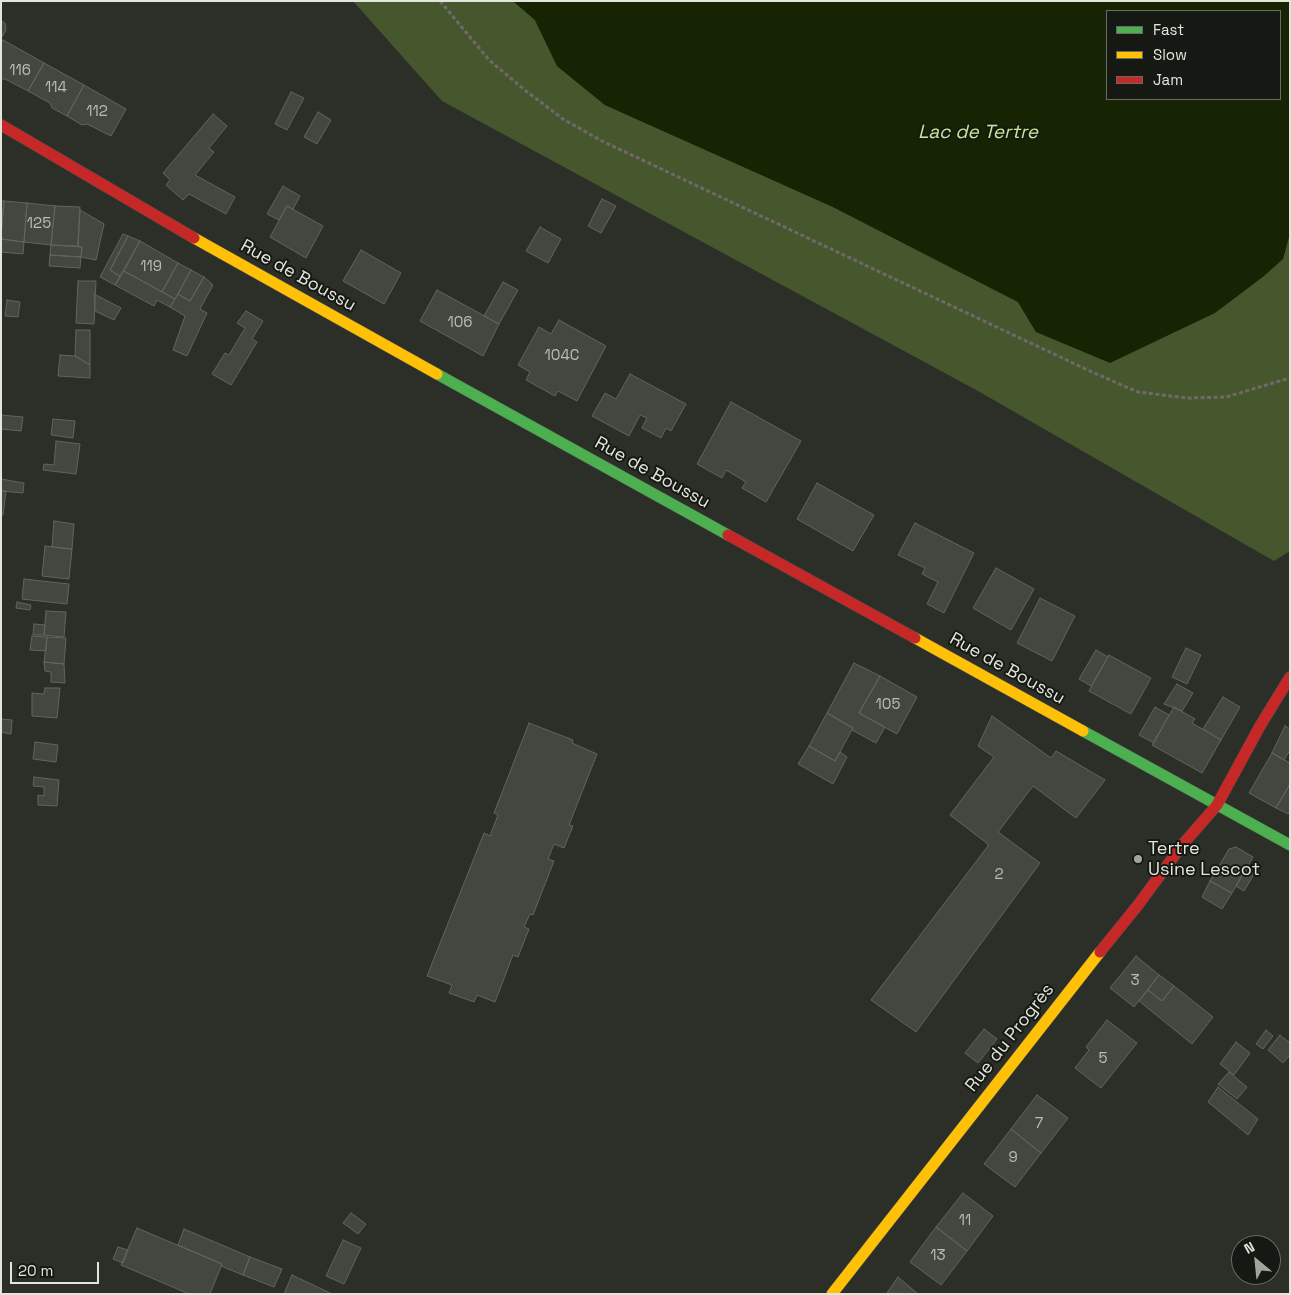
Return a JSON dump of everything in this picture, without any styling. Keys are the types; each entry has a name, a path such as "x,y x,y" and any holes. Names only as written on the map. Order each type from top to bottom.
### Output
{"street":[{"name":"Rue de Boussu","path":"1,125 218,252 1290,845"},
{"name":"Rue du Progrès","path":"832,1294 1183,844 1217,805 1260,726 1290,677"}],"path":[{"path":"440,1 489,60 563,119 602,141 1092,372 1138,392 1187,398 1226,397 1290,378"}],"shaded area":[{"path":"353,1 513,1 535,20 557,66 605,105 833,207 1018,302 1036,332 1283,259 1290,233 1290,551 1274,561 978,391 442,101"}],"water":[{"name":"Lac de Tertre","path":"513,1 1290,1 1290,233 1283,259 1215,313 1110,363 1036,332 1018,302 833,207 605,105 557,66 535,20"}],"building":[{"path":"1,21 5,23 6,30 2,37"},
{"path":"3,40 44,63 28,91 5,79 1,79 1,43"},
{"path":"44,63 84,85 67,116 52,108 50,103 28,91"},
{"path":"84,85 126,109 111,136 87,124 82,125 67,116"},
{"path":"291,92 304,98 287,130 275,124"},
{"path":"318,112 331,120 317,144 304,137"},
{"path":"213,114 227,126 209,148 214,152 195,175 235,197 226,214 189,194 183,200 166,185 170,180 163,173"},
{"path":"283,186 300,196 293,209 287,206 279,220 267,214"},
{"path":"602,199 616,206 601,233 588,226"},
{"path":"1,201 4,201 1,233"},
{"path":"4,201 27,203 24,242 1,239"},
{"path":"27,203 55,206 51,245 24,242"},
{"path":"55,206 80,207 78,246 51,245"},
{"path":"287,206 323,226 306,258 270,237"},
{"path":"80,210 104,224 96,260 81,257 82,247 78,246"},
{"path":"540,227 561,239 548,263 526,251"},
{"path":"123,234 128,236 110,270 120,276 115,285 100,277"},
{"path":"128,236 140,241 120,276 110,270"},
{"path":"1,239 24,242 23,254 1,252"},
{"path":"140,241 178,263 162,292 124,271"},
{"path":"51,245 82,247 81,257 50,255"},
{"path":"361,250 401,273 384,304 343,281"},
{"path":"50,255 81,257 80,268 49,266"},
{"path":"178,263 191,270 175,299 162,292"},
{"path":"191,270 204,277 190,301 178,294"},
{"path":"124,271 175,299 170,307 157,300 154,306 115,285"},
{"path":"204,277 213,285 200,309 207,313 187,356 173,350 185,316 170,307 178,294 190,301"},
{"path":"78,281 96,281 94,324 76,323"},
{"path":"503,282 518,290 499,324 484,316"},
{"path":"437,290 499,324 483,356 420,321"},
{"path":"94,294 121,308 114,320 95,311"},
{"path":"7,300 20,302 18,317 5,316"},
{"path":"246,311 263,321 252,339 257,342 231,385 212,374 225,353 229,355 245,328 237,323"},
{"path":"559,320 606,346 577,401 558,391 555,396 526,380 530,372 518,365 539,327 551,334"},
{"path":"76,330 90,330 90,365 75,356"},
{"path":"60,355 75,356 90,365 90,378 58,376"},
{"path":"630,374 686,404 671,431 666,428 661,438 642,428 647,418 640,415 629,436 592,416 605,393 616,399"},
{"path":"731,402 801,441 766,502 742,488 746,482 726,470 722,478 697,464"},
{"path":"1,415 23,417 21,431 1,429"},
{"path":"53,419 75,421 73,438 51,435"},
{"path":"56,441 80,444 76,474 43,470 44,464 54,465"},
{"path":"1,479 24,483 23,493 1,491"},
{"path":"817,483 874,515 853,551 797,519"},
{"path":"1,491 6,491 3,515 1,515"},
{"path":"54,521 74,524 72,549 52,547"},
{"path":"915,523 974,553 944,613 927,604 938,582 922,574 925,568 898,555"},
{"path":"45,546 72,549 69,579 42,576"},
{"path":"996,568 1034,589 1011,630 973,608"},
{"path":"24,579 69,584 67,604 22,599"},
{"path":"1040,598 1075,616 1052,661 1017,643"},
{"path":"17,602 31,605 30,610 16,608"},
{"path":"46,611 66,612 64,637 44,635"},
{"path":"34,624 45,625 44,635 33,635"},
{"path":"32,636 47,637 46,651 30,650"},
{"path":"47,637 66,638 64,664 44,662"},
{"path":"1186,648 1201,655 1187,684 1172,677"},
{"path":"1096,650 1108,657 1091,686 1079,679"},
{"path":"1109,655 1151,678 1131,714 1089,691"},
{"path":"44,662 64,664 65,683 51,682 51,672 45,671"},
{"path":"854,663 880,676 859,713 885,727 876,743 827,713"},
{"path":"880,676 917,697 897,734 859,713"},
{"path":"1177,684 1193,693 1182,711 1164,704"},
{"path":"45,688 60,688 57,718 32,716 32,693 44,694"},
{"path":"1223,697 1240,707 1221,740 1203,729"},
{"path":"1155,707 1169,715 1154,743 1139,735"},
{"path":"1174,707 1195,719 1192,723 1221,740 1202,773 1152,745"},
{"path":"827,713 853,728 835,761 809,746"},
{"path":"992,716 1051,758 1056,751 1105,780 1076,818 1033,786 998,832 1040,863 916,1032 871,1000 988,846 988,844 950,815 994,757 978,746"},
{"path":"1,719 12,720 11,734 1,732"},
{"path":"529,723 573,740 572,743 597,754 569,825 573,826 564,848 554,844 548,859 554,861 533,915 530,914 524,927 529,929 518,957 513,955 495,1002 477,995 474,1002 449,993 452,985 427,976 484,833 490,836 498,815 494,813"},
{"path":"1285,726 1290,729 1290,750 1284,760 1272,753"},
{"path":"35,742 58,745 56,762 33,759"},
{"path":"809,746 835,761 840,752 847,757 833,784 798,764"},
{"path":"1272,753 1290,763 1290,784 1276,808 1249,793"},
{"path":"34,777 59,780 57,806 38,805 38,795 44,796 44,787 33,786"},
{"path":"1290,784 1290,811 1288,814 1276,808"},
{"path":"1236,847 1253,857 1232,893 1210,881 1229,849"},
{"path":"1248,865 1257,869 1244,891 1236,886"},
{"path":"1210,881 1232,893 1222,909 1202,897"},
{"path":"1136,956 1159,975 1134,1007 1110,988"},
{"path":"1159,975 1174,986 1162,1001 1148,990"},
{"path":"1174,986 1213,1017 1192,1044 1139,1001 1148,990 1162,1001"},
{"path":"1107,1020 1137,1043 1101,1088 1075,1068 1089,1050 1086,1047"},
{"path":"984,1029 997,1039 978,1063 965,1053"},
{"path":"1266,1030 1273,1036 1263,1049 1256,1044"},
{"path":"1280,1035 1290,1043 1290,1055 1283,1063 1268,1050"},
{"path":"1236,1042 1250,1053 1234,1075 1220,1064"},
{"path":"1229,1072 1247,1087 1237,1099 1218,1084"},
{"path":"1218,1087 1258,1119 1248,1135 1208,1102"},
{"path":"1037,1095 1068,1118 1041,1153 1011,1129"},
{"path":"1011,1129 1041,1153 1015,1187 984,1164"},
{"path":"963,1193 993,1216 967,1251 936,1227"},
{"path":"351,1213 366,1224 358,1234 343,1223"},
{"path":"936,1227 967,1251 941,1285 910,1262"},
{"path":"137,1228 222,1264 210,1294 189,1294 121,1265"},
{"path":"184,1229 250,1257 243,1275 178,1245"},
{"path":"343,1240 361,1248 344,1284 326,1276"},
{"path":"118,1247 128,1250 123,1263 113,1259"},
{"path":"250,1257 282,1269 274,1287 243,1275"},
{"path":"292,1275 332,1294 284,1294"},
{"path":"898,1277 918,1294 887,1293"}],"traffic: fast":[{"path":"437,374 728,535"},
{"path":"1083,731 1290,845"}],"traffic: slow":[{"path":"194,238 437,374"},
{"path":"915,638 1083,731"},
{"path":"832,1294 1100,952"}],"traffic: jam":[{"path":"1,125 194,238"},
{"path":"728,535 915,638"},
{"path":"1100,952 1183,844 1217,805 1260,726 1290,677"}],"place":[{"name":"Tertre Usine Lescot","path":"1138,859"}]}
